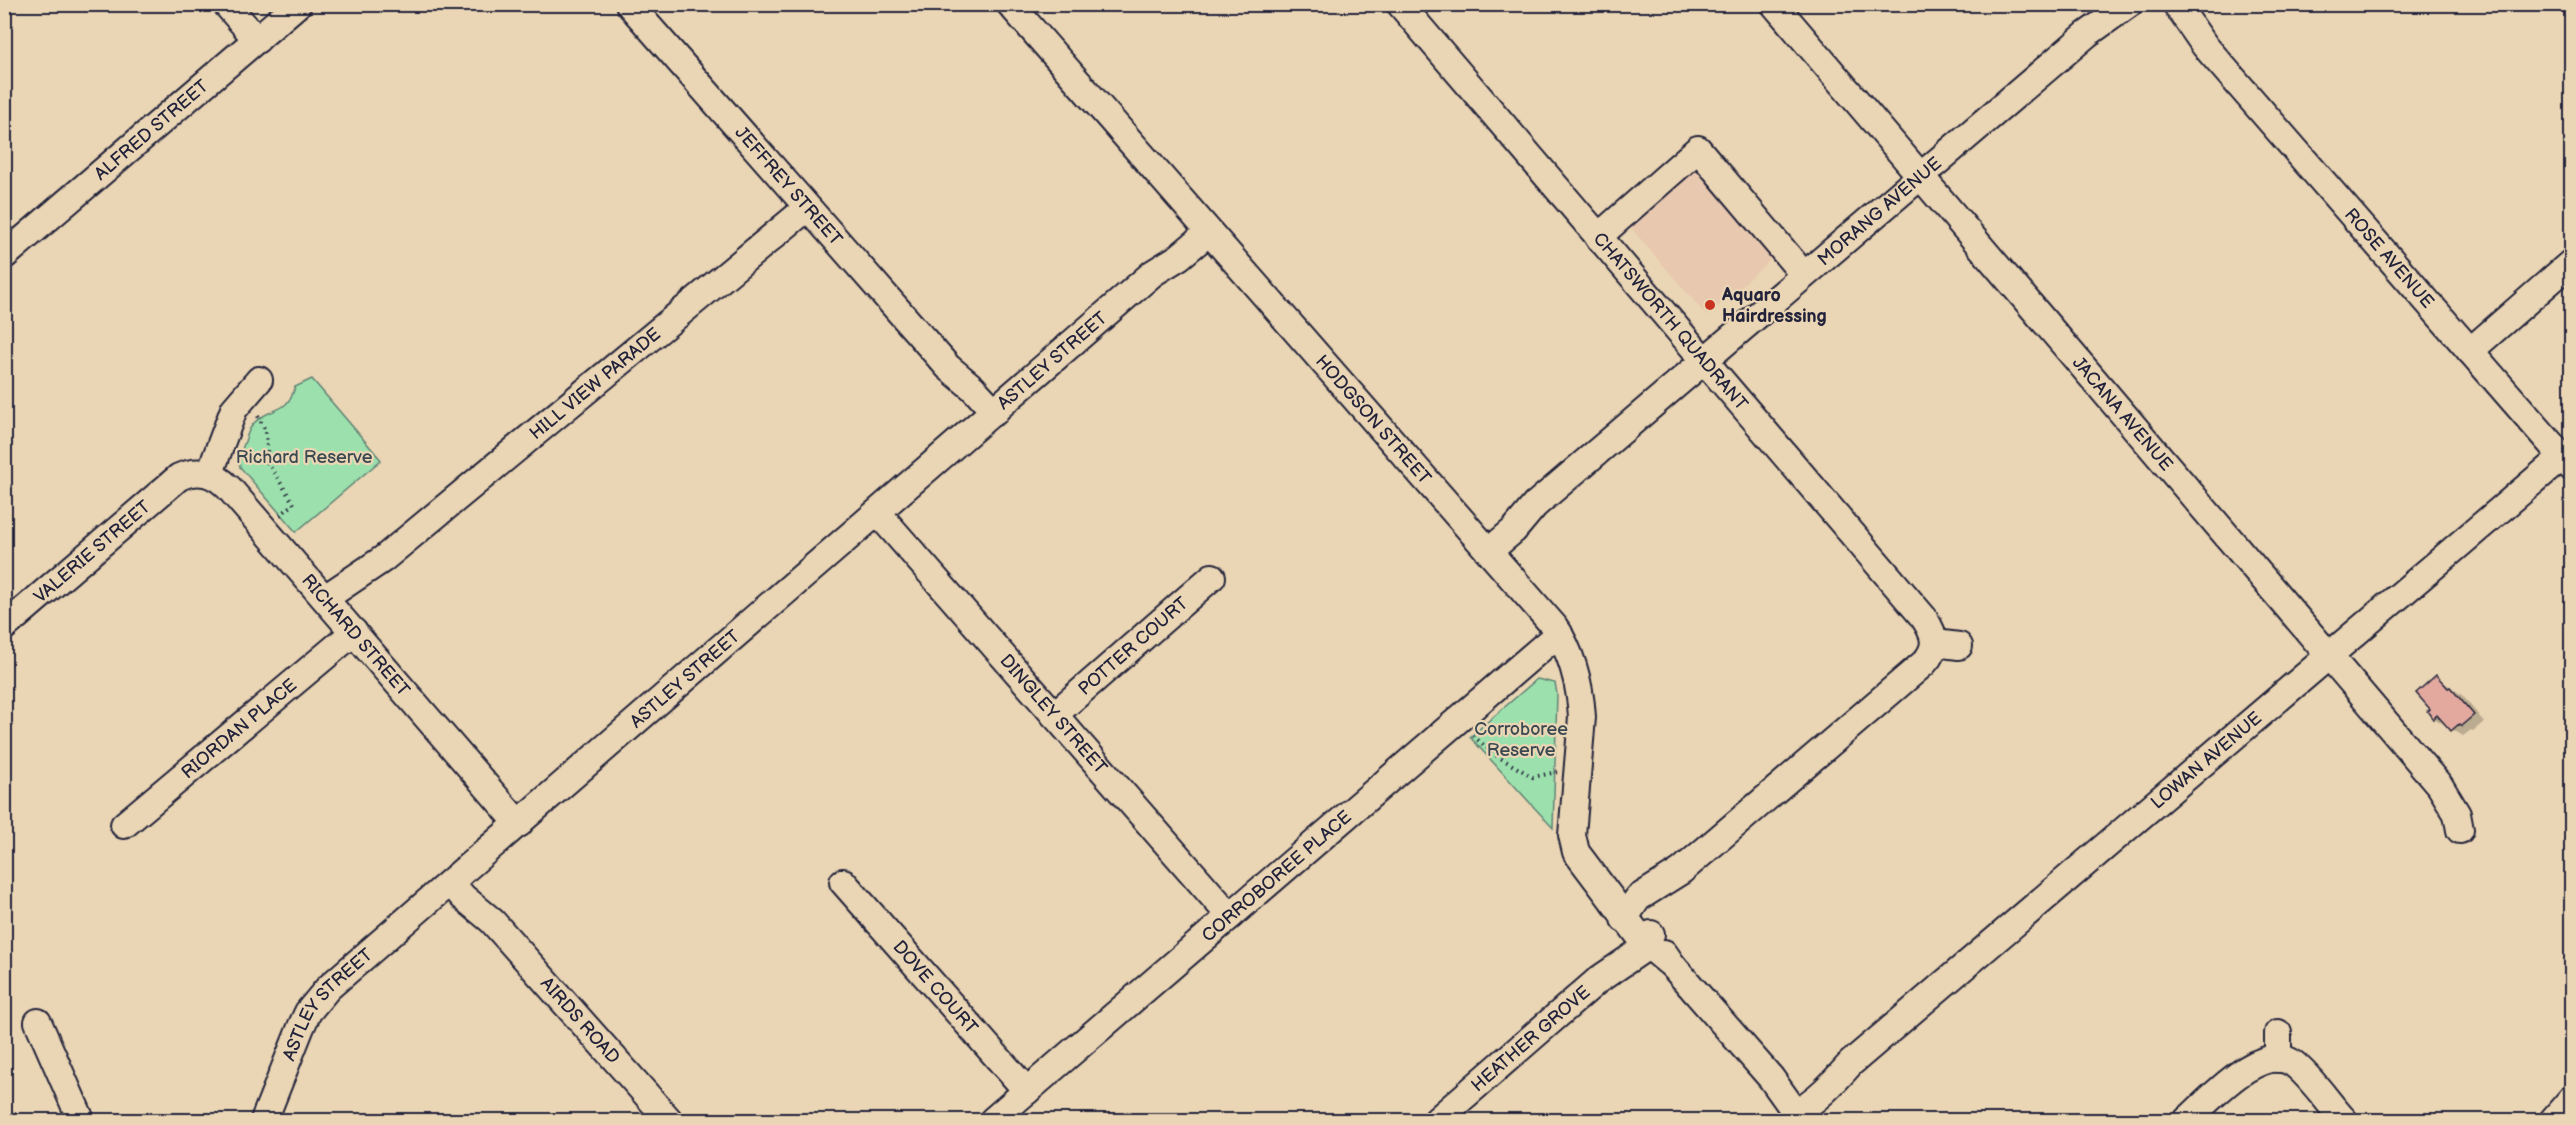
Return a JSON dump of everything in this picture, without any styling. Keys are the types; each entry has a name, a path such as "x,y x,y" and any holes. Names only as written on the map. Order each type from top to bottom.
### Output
{"street":[{"path":"226,4 257,40"},
{"name":"ALFRED STREET","path":"9,243 298,4"},
{"name":"JEFFREY STREET","path":"629,4 948,367 964,395 990,416"},
{"name":"HODGSON STREET","path":"1010,4 1559,633 1575,666 1581,698 1574,844 1580,860 1638,929 1803,1113"},
{"name":"CHATSWORTH QUADRANT","path":"1400,4 1947,644 1681,871 1638,898 1638,929"},
{"name":"JACANA AVENUE","path":"1774,4 2440,786 2457,814 2460,830"},
{"name":"MORANG AVENUE","path":"2087,34 2114,4"},
{"name":"MORANG AVENUE","path":"1485,546 1506,522 1535,505 2087,34 2129,4"},
{"name":"ROSE AVENUE","path":"2158,4 2205,46"},
{"name":"ROSE AVENUE","path":"2176,4 2205,46 2567,463"},
{"path":"1598,237 1698,149 1804,275"},
{"name":"HILL VIEW PARADE","path":"330,604 807,208"},
{"name":"ASTLEY STREET","path":"264,1120 301,1027 317,1000 990,416 1153,273 1173,250 1205,228"},
{"path":"2470,351 2571,262"},
{"path":"210,473 234,409 259,380"},
{"name":"LOWAN AVENUE","path":"1803,1113 1851,1063 2329,656 2567,463"},
{"name":"VALERIE STREET","path":"4,627 179,477 199,471 210,473"},
{"name":"RICHARD STREET","path":"210,473 230,488 519,824"},
{"name":"DINGLEY STREET","path":"878,513 1230,916"},
{"name":"POTTER COURT","path":"1054,715 1212,577"},
{"name":"RIORDAN PLACE","path":"124,825 354,632"},
{"name":"CORROBOREE PLACE","path":"993,1120 1559,633"},
{"name":"AIRDS ROAD","path":"456,878 472,888 492,921 669,1120"},
{"name":"DOVE COURT","path":"843,882 1027,1091"},
{"name":"HEATHER GROVE","path":"1437,1120 1598,980 1633,957 1638,929"},
{"path":"38,1022 81,1120"},
{"path":"2278,1033 2278,1059"},
{"path":"2187,1120 2254,1064 2269,1058 2292,1063 2299,1068 2344,1120"},
{"path":"2553,1120 2571,1098"}],"path":[{"path":"258,416 266,432 268,463 294,504 279,516"},
{"path":"1470,733 1497,756 1533,777 1558,771"}],"shaded area":[{"path":"1698,144 1786,246 1707,316 1618,213"}],"green space":[{"name":"Richard Reserve","path":"312,379 381,460 296,532 240,467 240,458 250,428 254,423 266,414 283,407 292,396 295,387"},
{"name":"Corroboree Reserve","path":"1537,679 1555,683 1557,694 1553,828 1470,737"}],"building":[{"path":"2436,675 2448,688 2450,687 2474,715 2451,731 2437,715 2433,719 2427,711 2430,709 2416,693"}],"place":[{"name":"Aquaro Hairdressing","path":"1710,305"}]}
